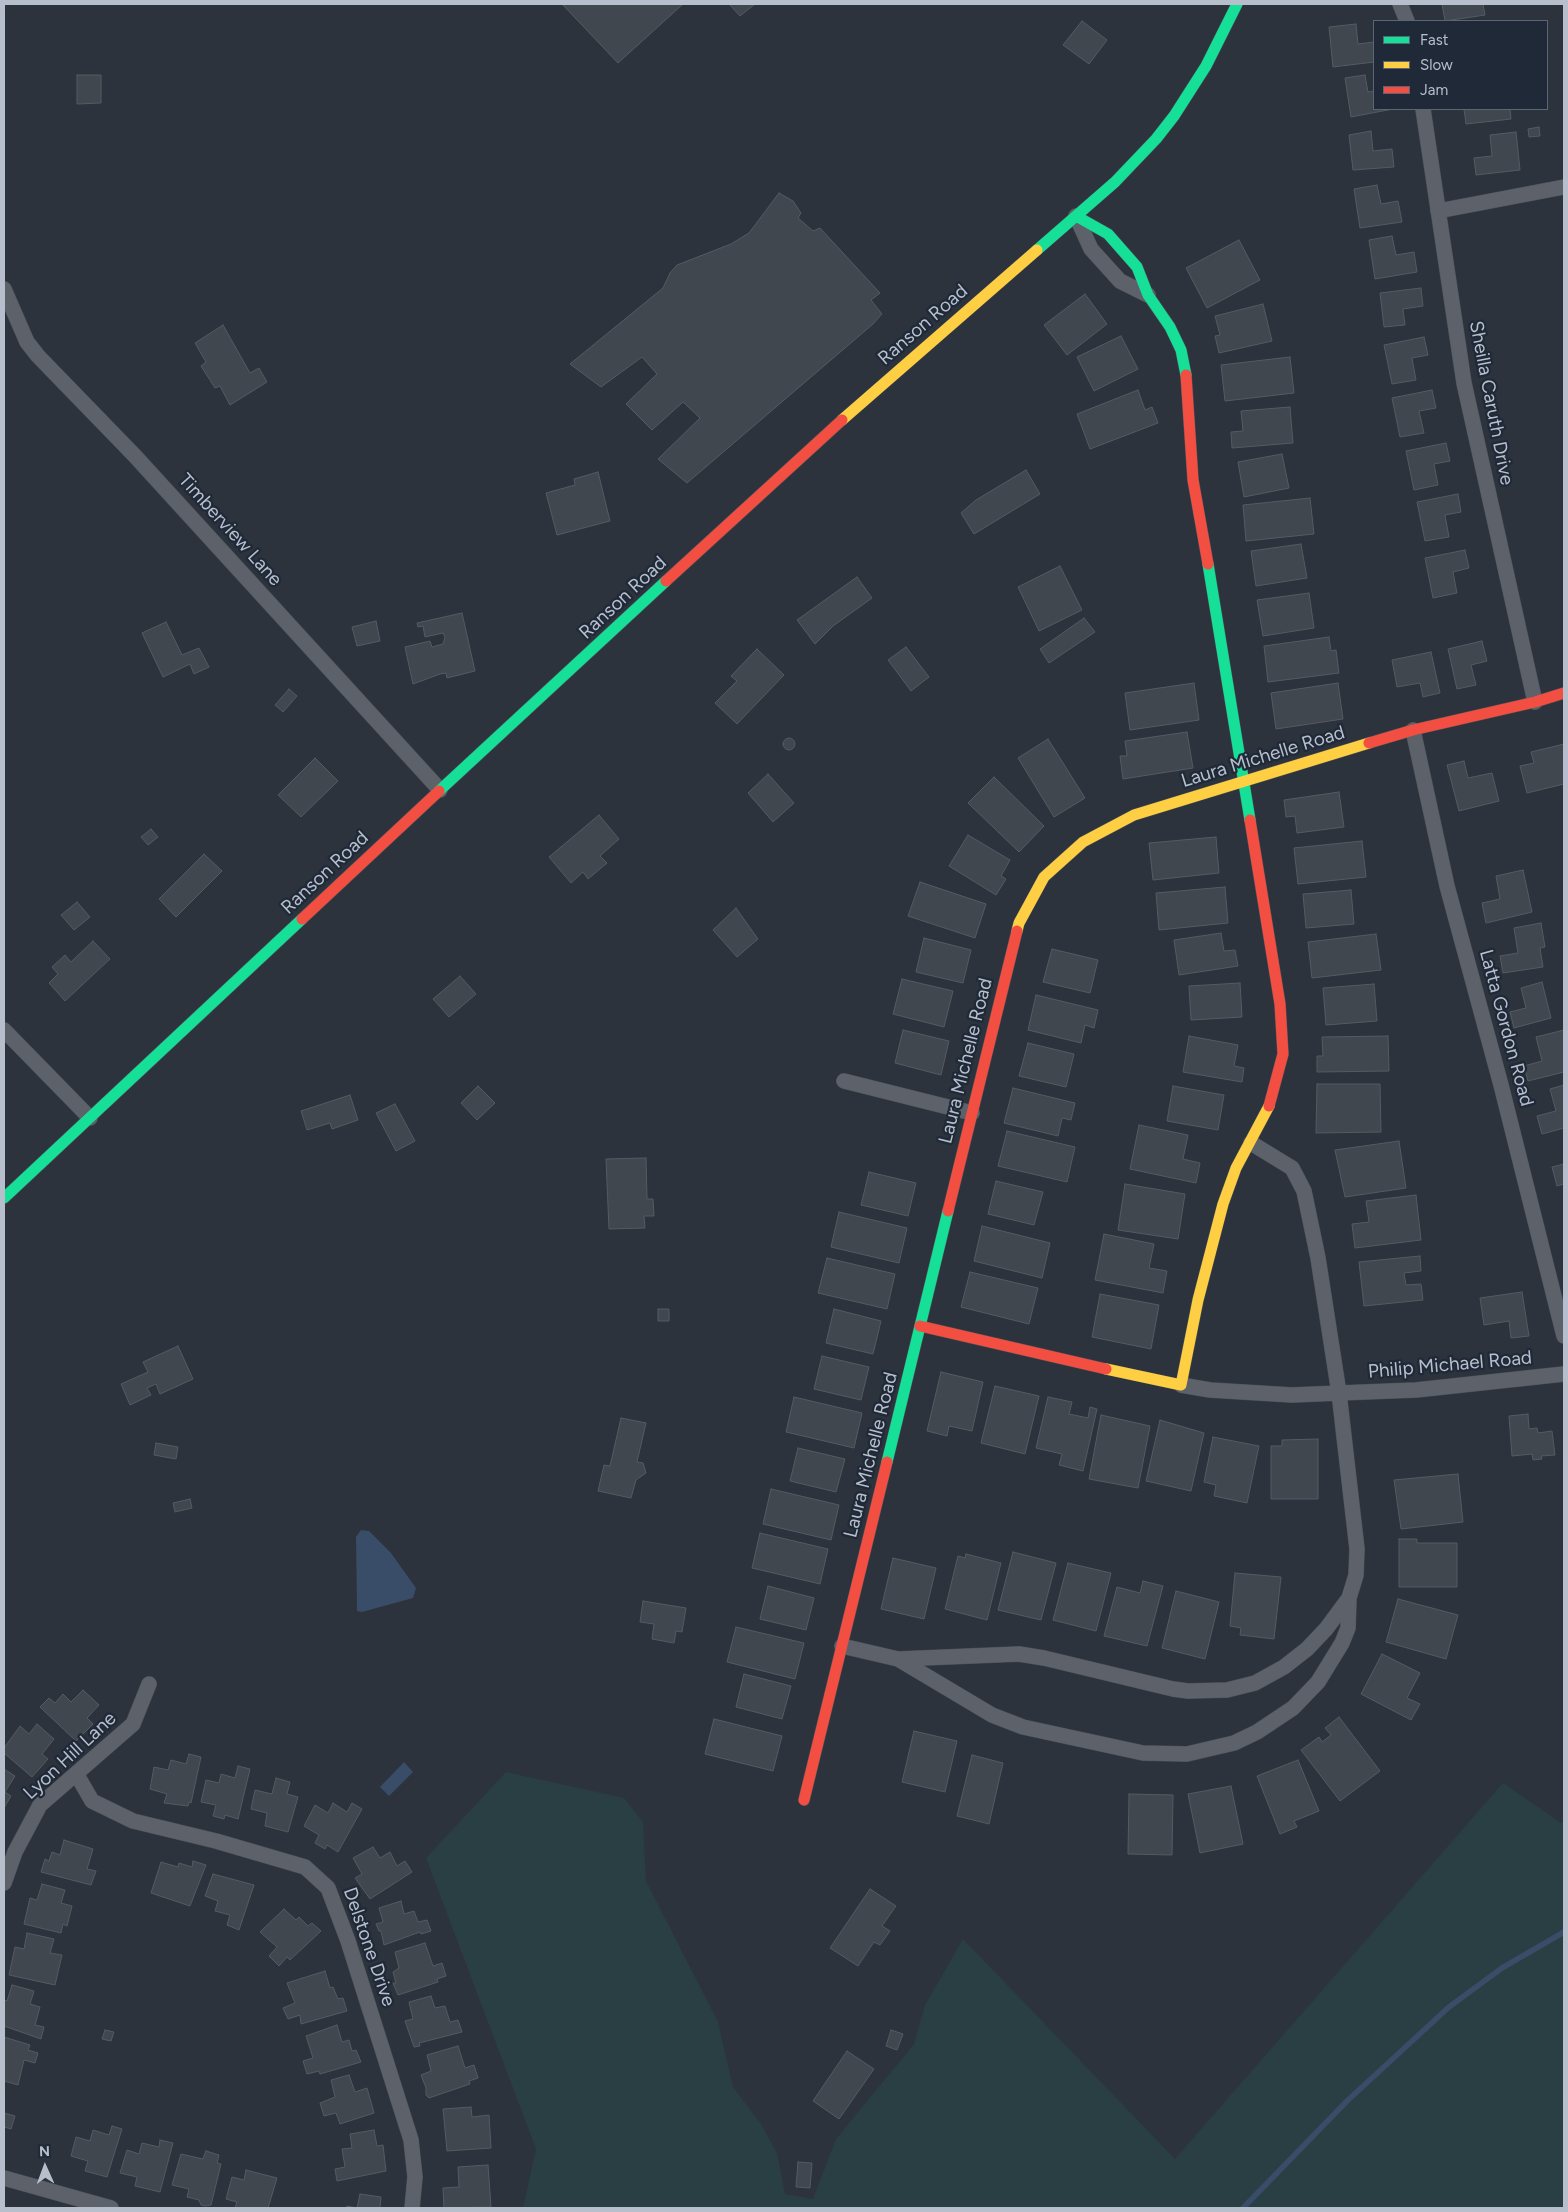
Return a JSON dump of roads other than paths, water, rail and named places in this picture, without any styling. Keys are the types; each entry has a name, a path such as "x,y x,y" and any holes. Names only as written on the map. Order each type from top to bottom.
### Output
{"street":[{"name":"Ranson Road","path":"4,1198 440,790 848,414 1076,216 1135,162 1174,116 1206,66 1237,4"},
{"path":"1400,4 1407,20"},
{"name":"Sheilla Caruth Drive","path":"1423,110 1471,417 1535,702"},
{"path":"1438,211 1564,187"},
{"path":"1076,216 1091,249 1097,256 1120,281 1148,295"},
{"path":"920,1326 1038,1355 1181,1385 1198,1300 1223,1204 1236,1168 1272,1101 1283,1054 1283,1029 1244,783 1230,681 1193,480 1187,377 1181,350 1170,327 1148,295 1137,266 1108,234 1076,216"},
{"name":"Timberview Lane","path":"4,289 27,342 38,356 135,456 440,790"},
{"name":"Laura Michelle Road","path":"804,1800 1019,924 1044,877 1083,842 1134,815 1244,783 1341,750 1413,730 1535,702 1564,693"},
{"name":"Latta Gordon Road","path":"1413,730 1447,886 1501,1085 1564,1336"},
{"path":"4,1030 90,1118"},
{"path":"844,1082 972,1113"},
{"path":"898,1659 992,1715 1023,1727 1121,1750 1143,1753 1187,1754 1234,1743 1257,1732 1293,1708 1318,1682 1342,1643 1348,1628 1349,1598 1356,1576 1357,1549 1339,1393 1318,1258 1304,1191 1292,1168 1251,1143"},
{"name":"Philip Michael Road","path":"1181,1385 1210,1390 1292,1395 1416,1390 1564,1374"},
{"path":"842,1646 898,1659 1019,1654 1050,1659 1174,1689 1188,1691 1227,1690 1255,1683 1284,1667 1313,1642 1349,1598"},
{"name":"Lyon Hill Lane","path":"4,1883 14,1852 40,1805 77,1775 133,1724 149,1684"},
{"name":"Delstone Drive","path":"77,1775 92,1801 133,1821 216,1841 305,1867 328,1888 348,1940 411,2140 415,2177 412,2208"},
{"path":"4,2178 112,2208"}],"water":[{"path":"361,1530 369,1531 391,1553 416,1588 413,1598 362,1612 357,1611 356,1537"},
{"path":"404,1762 413,1772 389,1796 380,1787"}],"waterway":[{"path":"1243,2208 1347,2101 1449,2007 1502,1968 1564,1932"}]}
